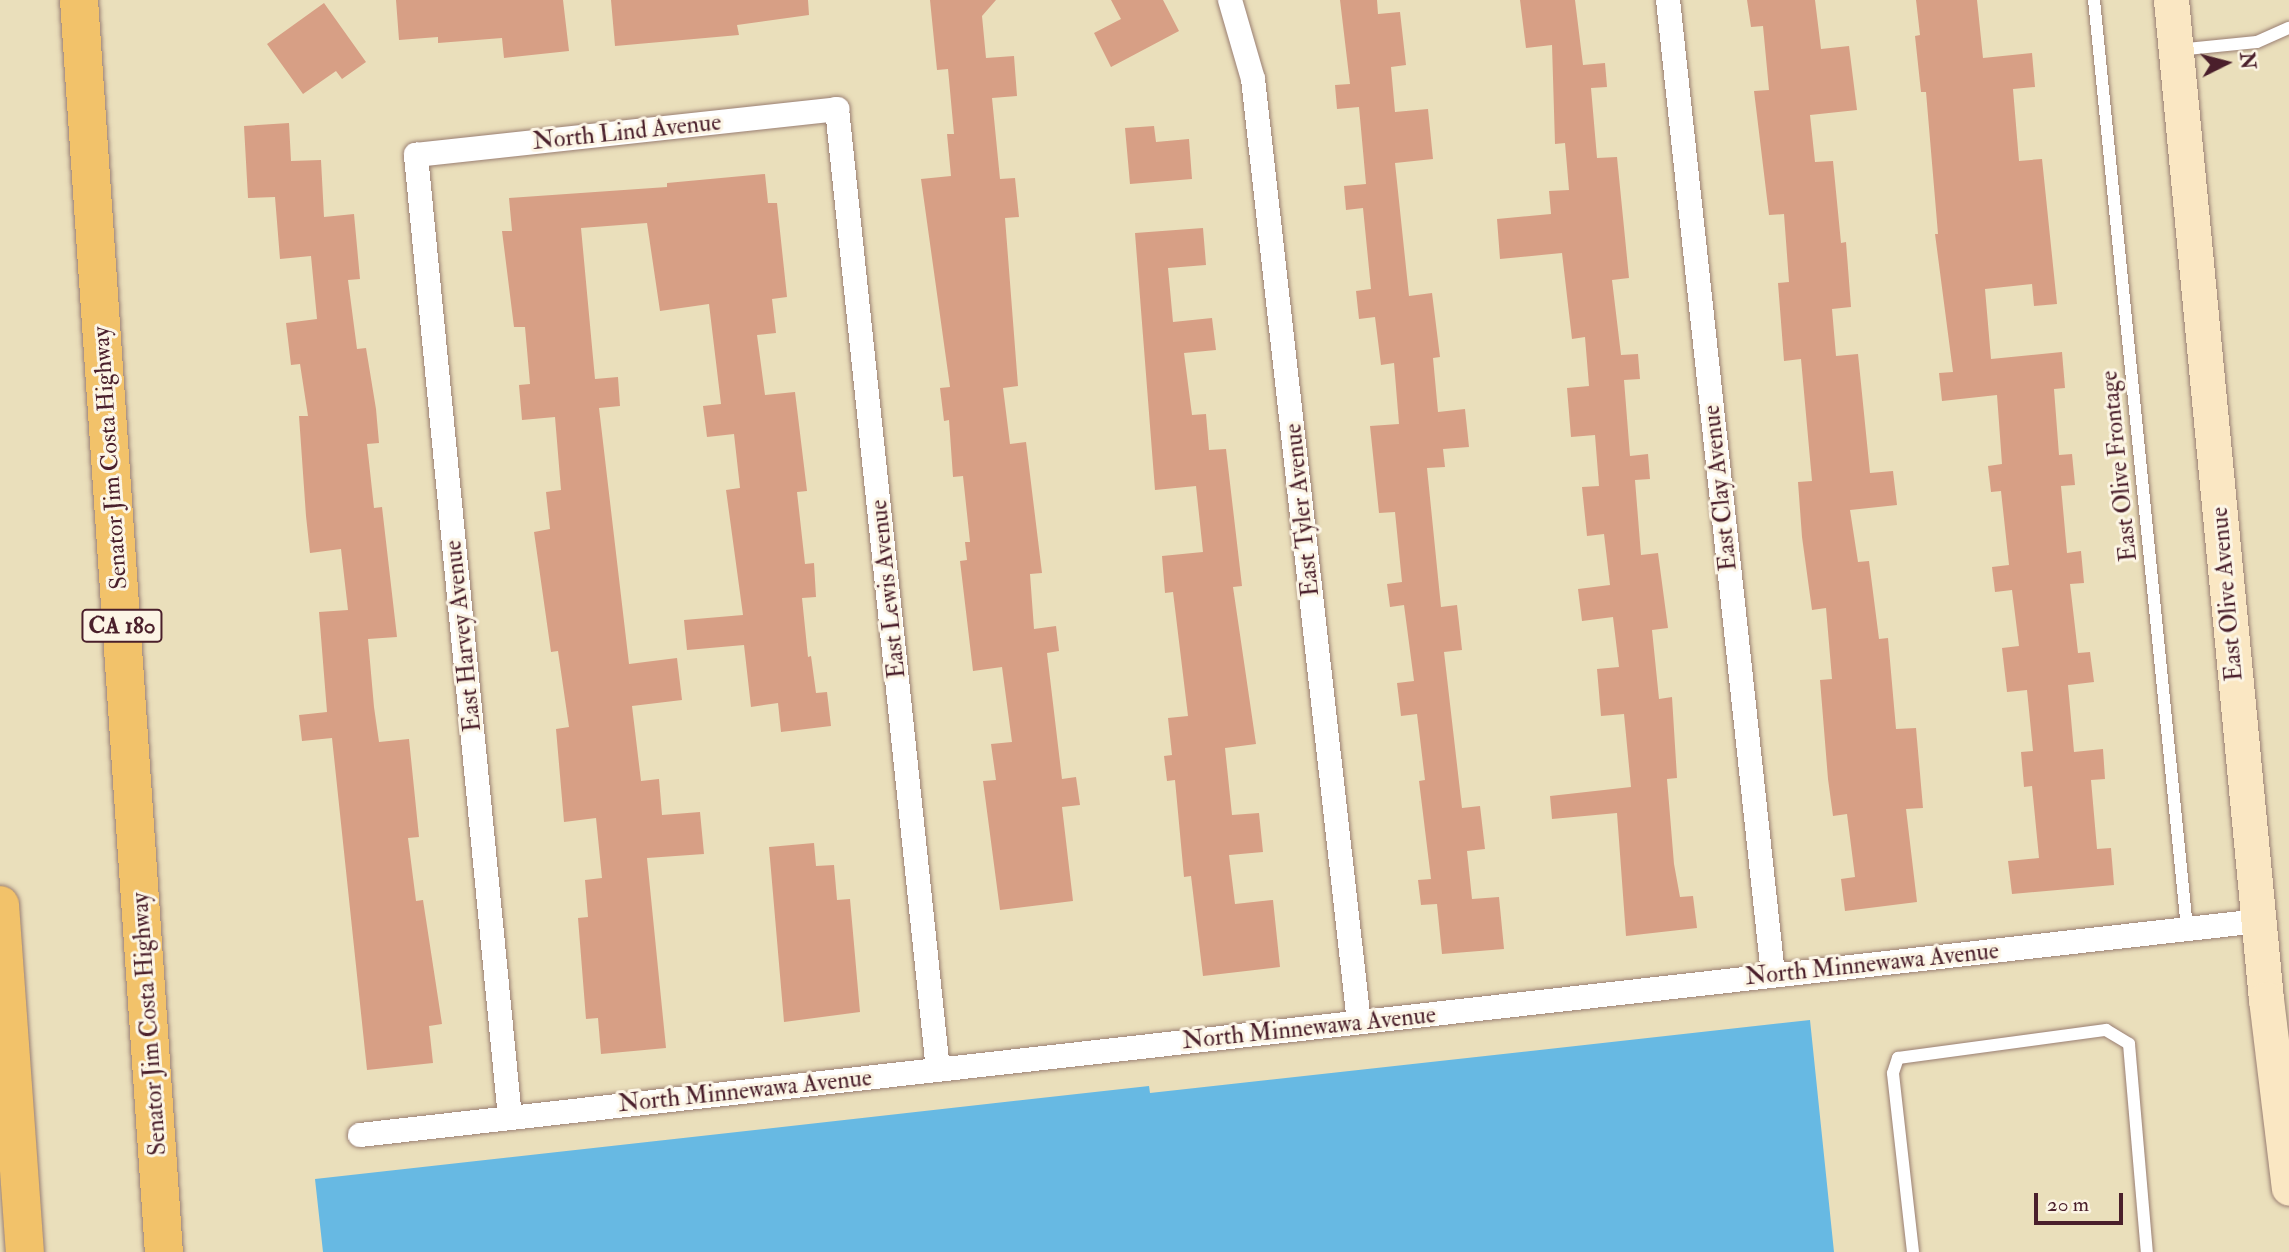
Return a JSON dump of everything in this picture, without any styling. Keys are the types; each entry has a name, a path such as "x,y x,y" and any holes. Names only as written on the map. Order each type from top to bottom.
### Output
{"highway":[{"name":"Senator Jim Costa Highway","path":"79,0 164,1252"},
{"path":"0,905 26,1252"}],"main road":[{"name":"East Olive Avenue","path":"2171,0 2258,921 2272,998 2289,1188"}],"street":[{"name":"East Tyler Avenue","path":"1230,0 1253,79 1359,1022"},
{"name":"East Clay Avenue","path":"1668,0 1773,975"},
{"name":"North Lind Avenue","path":"416,155 837,109"},
{"name":"East Lewis Avenue","path":"837,109 938,1070"},
{"name":"East Harvey Avenue","path":"416,155 510,1118"},
{"name":"North Minnewawa Avenue","path":"360,1135 2258,921"}],"lane":[{"name":"East Olive Frontage","path":"2094,0 2187,929"},
{"path":"2176,50 2257,42 2289,28"},
{"path":"1913,1252 1893,1073 1898,1058 2106,1030 2129,1044 2147,1252"}],"water":[{"path":"1810,1020 1834,1252 323,1252 315,1179 1149,1086 1150,1093"}],"building":[{"path":"396,0 563,0 569,51 504,58 502,38 438,43 438,37 399,40"},
{"path":"611,0 808,0 809,15 737,25 739,35 615,46"},
{"path":"930,0 996,0 982,16 986,58 1014,56 1017,96 992,98 1000,179 1015,178 1019,217 1005,218 1018,386 1003,388 1010,444 1026,442 1042,573 1030,574 1034,629 1056,626 1059,651 1047,653 1062,779 1076,777 1080,805 1062,807 1073,901 1000,910 983,781 996,780 991,744 1012,742 1002,667 973,671 960,561 967,560 965,542 970,542 963,476 953,477 949,420 944,421 940,388 950,387 921,179 951,176 947,134 954,134 948,69 937,70"},
{"path":"1111,0 1163,0 1179,31 1111,67 1094,33 1121,19"},
{"path":"1340,0 1377,0 1378,14 1400,12 1406,65 1391,67 1395,112 1428,109 1433,159 1395,163 1409,296 1432,293 1440,357 1433,358 1438,412 1465,409 1469,447 1443,449 1445,467 1427,468 1441,607 1457,605 1462,650 1444,652 1462,808 1480,806 1485,849 1467,851 1472,899 1499,897 1504,949 1442,954 1437,904 1421,905 1418,880 1431,879 1419,781 1425,780 1417,714 1401,716 1397,683 1414,681 1404,605 1390,607 1387,584 1402,582 1395,512 1379,513 1370,426 1399,424 1394,363 1381,365 1375,317 1359,319 1356,291 1371,289 1363,208 1346,210 1344,186 1366,184 1359,107 1337,109 1335,85 1350,84"},
{"path":"1520,0 1575,0 1583,65 1605,63 1607,87 1591,88 1597,158 1617,157 1629,278 1612,280 1621,355 1638,354 1640,379 1624,380 1630,456 1648,454 1650,479 1635,480 1641,555 1658,553 1668,628 1652,630 1659,699 1672,697 1677,778 1667,779 1674,864 1680,897 1693,896 1697,928 1626,936 1617,813 1552,819 1550,796 1631,787 1624,714 1601,716 1597,669 1619,667 1613,617 1582,621 1578,589 1610,585 1604,534 1587,536 1582,487 1599,486 1595,435 1571,437 1567,388 1589,386 1585,337 1572,339 1562,253 1500,259 1497,219 1551,214 1549,191 1569,190 1565,143 1555,144 1552,45 1526,48"},
{"path":"1747,0 1815,0 1821,49 1849,46 1857,110 1810,115 1815,162 1833,161 1841,243 1846,242 1851,307 1832,309 1836,356 1858,354 1870,473 1893,471 1897,505 1850,510 1858,562 1869,561 1879,639 1888,638 1896,729 1916,728 1923,808 1906,809 1917,902 1845,911 1841,879 1855,877 1847,814 1833,816 1828,779 1820,680 1832,679 1826,608 1812,610 1802,537 1798,482 1812,481 1801,359 1784,361 1778,283 1789,282 1784,214 1769,215 1754,91 1769,90 1763,26 1751,27"},
{"path":"1916,0 1977,0 1983,58 2032,53 2035,87 2013,89 2019,161 2042,159 2057,304 2034,306 2032,284 1985,289 1991,359 2062,352 2065,388 2054,389 2059,455 2072,454 2075,485 2061,486 2067,553 2081,551 2084,583 2070,584 2078,653 2090,652 2094,682 2068,685 2074,752 2103,749 2105,779 2091,780 2097,849 2111,848 2114,885 2012,894 2008,861 2039,858 2032,786 2024,787 2021,752 2033,751 2027,690 2007,692 2002,648 2019,646 2012,590 1995,592 1992,567 2009,565 2001,491 1991,492 1988,466 2002,464 1997,395 1942,401 1939,373 1953,372 1935,234 1938,234 1926,92 1921,92 1915,36 1920,35"},
{"path":"324,3 366,62 342,79 336,71 303,94 267,44"},
{"path":"289,123 291,161 321,160 324,217 354,214 360,279 348,280 357,349 366,348 376,409 379,443 367,444 374,508 382,507 397,637 368,639 374,707 379,742 409,739 419,837 408,838 416,901 423,900 442,1024 429,1026 433,1063 367,1070 332,738 302,741 299,715 327,712 319,612 348,610 341,549 310,553 306,516 299,416 308,416 300,364 291,365 286,323 317,319 311,256 280,259 275,197 248,198 244,126"},
{"path":"1154,126 1156,142 1189,139 1192,179 1130,184 1125,128"},
{"path":"765,174 768,203 777,203 787,297 772,299 776,333 757,335 765,395 795,392 807,491 797,492 805,564 814,563 816,597 802,598 808,657 811,656 816,693 827,692 831,726 781,732 778,703 751,707 744,645 687,650 684,620 743,615 726,490 740,488 734,434 707,437 703,406 721,404 709,304 660,311 647,223 581,228 595,379 618,377 620,406 599,408 629,664 677,658 682,700 632,706 641,781 659,779 662,815 700,812 704,854 647,858 666,1048 601,1054 598,1018 586,1019 578,918 588,917 585,880 602,878 596,818 564,822 556,729 569,727 558,651 551,652 534,532 550,529 546,492 561,490 555,417 522,420 519,385 530,384 525,327 514,327 502,231 512,231 509,198 667,187 667,183"},
{"path":"1203,228 1206,265 1168,268 1173,322 1212,318 1216,350 1184,353 1192,415 1206,414 1209,450 1226,449 1242,586 1233,587 1256,744 1225,748 1232,815 1259,813 1263,852 1229,855 1235,904 1273,900 1280,967 1203,976 1191,876 1184,877 1175,780 1167,781 1164,756 1172,755 1168,718 1188,716 1173,592 1165,593 1162,556 1203,552 1196,486 1155,490 1135,233"},
{"path":"814,843 816,866 834,865 837,900 850,899 860,1012 784,1022 769,847"}]}
